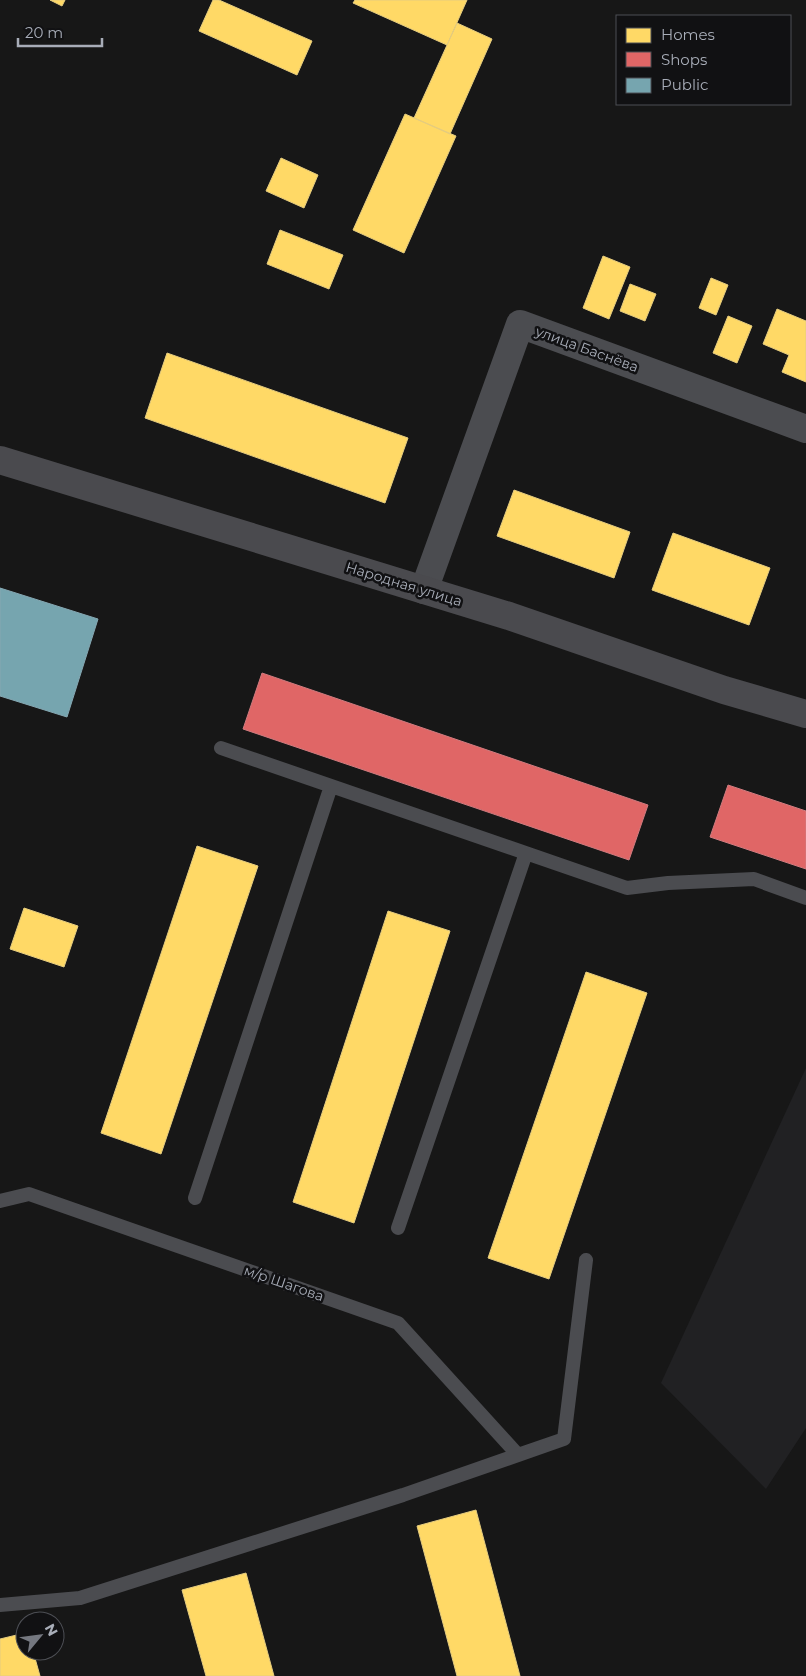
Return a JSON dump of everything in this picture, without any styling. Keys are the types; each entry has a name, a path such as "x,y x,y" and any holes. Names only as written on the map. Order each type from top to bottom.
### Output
{"street":[{"name":"улица Баснёва","path":"424,590 520,324 806,429"},
{"name":"Народная улица","path":"0,460 509,616 724,690 806,714"}],"lane":[{"path":"221,748 627,888 668,883 754,879 806,898"},
{"path":"195,1198 331,786"},
{"path":"398,1228 526,853"},
{"name":"м/р Шагова","path":"0,1201 29,1194 398,1323 518,1455"},
{"path":"0,1605 80,1598 403,1495 564,1439 586,1260"}],"shaded area":[{"path":"806,1068 806,1428 766,1489 661,1383"}],"building: Homes":[{"path":"50,0 65,0 62,6"},
{"path":"213,0 219,0 312,41 297,75 199,31"},
{"path":"355,0 467,0 447,45 353,3"},
{"path":"457,23 492,39 450,134 414,118"},
{"path":"405,114 456,136 404,253 353,230"},
{"path":"281,158 318,175 304,208 266,191"},
{"path":"280,230 343,255 329,289 267,264"},
{"path":"603,256 630,267 609,319 583,308"},
{"path":"711,278 728,285 716,315 699,308"},
{"path":"630,284 656,294 645,321 620,311"},
{"path":"777,309 806,321 806,382 782,372 789,355 763,344"},
{"path":"728,316 752,326 737,363 713,353"},
{"path":"167,353 408,438 385,503 145,418"},
{"path":"514,490 630,532 614,578 497,536"},
{"path":"673,533 770,568 749,625 652,590"},
{"path":"197,846 258,866 161,1154 101,1133"},
{"path":"24,908 78,926 64,967 10,949"},
{"path":"388,911 450,931 354,1223 293,1202"},
{"path":"586,972 647,993 549,1279 488,1258"},
{"path":"476,1510 520,1676 457,1676 417,1526"},
{"path":"246,1573 274,1676 206,1676 182,1590"},
{"path":"15,1635 15,1661 36,1661 40,1676 0,1676 0,1639"}],"building: Shops":[{"path":"262,673 648,805 629,860 243,729"},
{"path":"728,785 806,811 806,869 710,837"}],"building: Public":[{"path":"0,588 98,619 67,717 0,696"}]}
